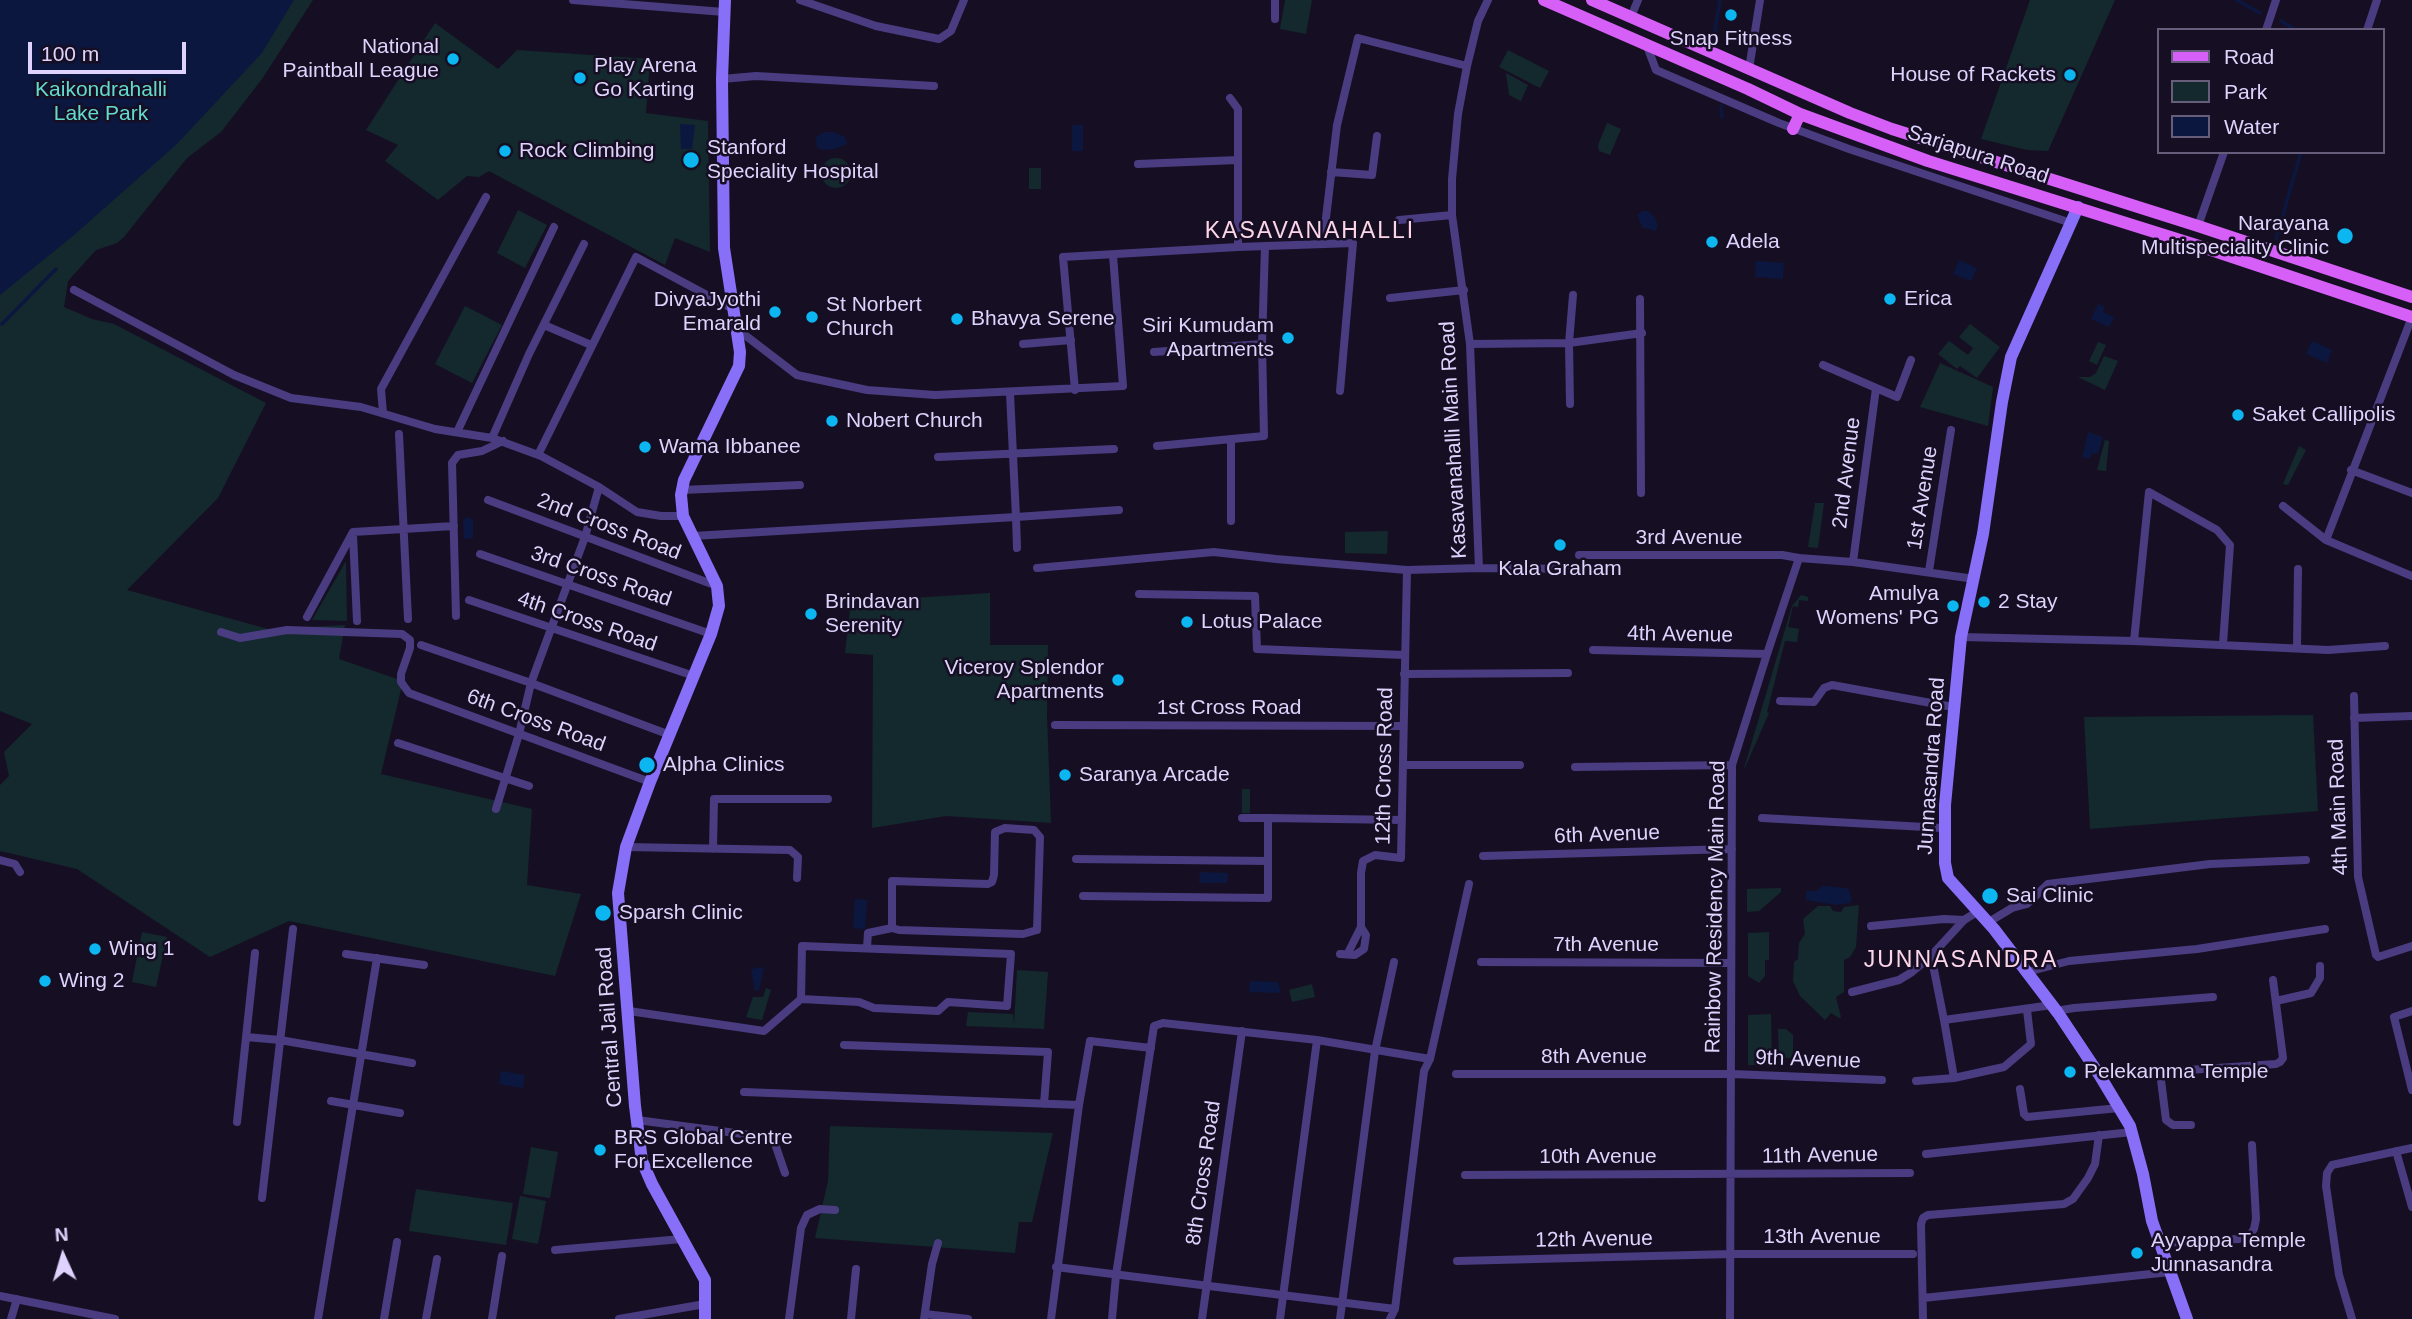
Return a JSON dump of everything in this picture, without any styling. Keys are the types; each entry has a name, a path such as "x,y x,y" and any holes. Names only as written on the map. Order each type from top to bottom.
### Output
{"main road":[{"name":"Sarjapura Road","path":"1544,0 1800,114 1928,161 2078,207 2412,317"},
{"name":"Sarjapura Road","path":"1592,0 1850,113 1950,148 2412,297"},
{"name":"Central Jail Road","path":"705,1319 705,1280 642,1161 618,893 626,847 711,634 719,606 717,586 683,516 682,490 684,480 738,366 740,352 724,248 722,79 725,6"},
{"path":"1794,128 1800,114"},
{"path":"1928,161 1935,143"},
{"path":"1943,165 1950,148"},
{"name":"Junnasandra Road","path":"2078,207 2011,357 1975,579 1961,638 1943,828 1945,863 1948,878 2054,1008 2101,1076 2132,1132 2152,1221 2187,1319"}],"street":[{"path":"573,0 725,6"},
{"path":"800,0 876,26 939,39 951,32 964,0"},
{"path":"1275,0 1275,19"},
{"name":"Kasavanahalli Main Road","path":"1037,568 1214,552 1407,569 1479,568 1470,344 1452,215 1452,179 1467,66 1478,21 1488,0"},
{"path":"1630,17 1638,0"},
{"path":"1749,69 1760,0"},
{"path":"2267,28 2276,0"},
{"path":"2368,28 2378,0"},
{"path":"1323,243 1337,125 1358,38 1467,66"},
{"path":"1647,46 1656,69 1794,128 2071,223"},
{"path":"722,79 756,76 934,86"},
{"path":"1230,98 1238,109 1238,247"},
{"path":"1331,172 1372,175 1377,136"},
{"path":"2198,226 2223,154"},
{"path":"1138,164 1238,160"},
{"path":"383,413 380,389 486,197"},
{"path":"1399,220 1452,215"},
{"path":"457,432 554,227"},
{"path":"1075,390 1063,257 1353,243 1340,391"},
{"path":"492,438 584,244"},
{"path":"1157,446 1264,436 1262,344 1265,246"},
{"path":"737,329 797,375 867,390 935,395 1123,386 1113,255"},
{"path":"538,455 636,257 733,309"},
{"path":"74,290 234,375 290,398 324,401 383,413 435,429 503,441 538,455 598,487 637,512 683,516"},
{"path":"1390,298 1464,290"},
{"path":"1570,404 1569,343 1573,295"},
{"path":"1640,299 1641,493"},
{"path":"2326,540 2412,317"},
{"path":"544,325 591,345"},
{"path":"1470,344 1569,343 1642,333"},
{"path":"1023,344 1071,340"},
{"path":"1154,352 1262,344"},
{"path":"1823,365 1897,397 1911,360"},
{"name":"2nd Avenue","path":"1853,562 1876,388"},
{"path":"1010,393 1017,548"},
{"name":"1st Avenue","path":"1929,572 1951,430"},
{"path":"399,434 408,619"},
{"path":"1231,439 1231,522"},
{"path":"456,616 452,463 456,457 482,451 503,441"},
{"path":"938,457 1114,449"},
{"path":"2351,470 2412,493"},
{"path":"682,490 800,485"},
{"path":"496,809 531,683 569,583 598,487"},
{"path":"2134,641 2149,492 2217,530 2230,545 2230,575 2223,644"},
{"name":"2nd Cross Road","path":"488,500 717,586"},
{"path":"2283,506 2326,540 2412,576"},
{"path":"693,536 1119,510"},
{"path":"353,532 454,526"},
{"path":"307,617 353,532"},
{"path":"353,532 357,621"},
{"name":"3rd Cross Road","path":"480,554 711,634"},
{"name":"3rd Avenue","path":"1579,555 1782,555 1799,558"},
{"path":"1799,558 1853,562 1975,579"},
{"name":"Rainbow Residency Main Road","path":"1730,1319 1732,765 1799,558"},
{"path":"1479,568 1577,569"},
{"name":"12th Cross Road","path":"1344,953 1362,927 1363,861 1375,855 1401,858 1407,569"},
{"path":"2297,648 2298,569"},
{"path":"1139,594 1255,596 1256,649 1404,655"},
{"name":"4th Cross Road","path":"469,600 694,676"},
{"name":"6th Cross Road","path":"221,632 240,638 286,630 402,634 410,640 401,674 401,682 409,693 650,782"},
{"path":"1961,638 2134,641 2328,650 2385,646"},
{"path":"421,645 670,735"},
{"name":"4th Avenue","path":"1593,650 1767,654"},
{"path":"1404,674 1568,673"},
{"path":"1780,701 1814,702 1824,688 1832,685 1953,707"},
{"name":"4th Main Road","path":"2354,696 2358,877 2377,957 2412,946"},
{"path":"2354,718 2412,718"},
{"name":"1st Cross Road","path":"1055,725 1403,726"},
{"path":"398,743 529,786"},
{"path":"1403,765 1520,765"},
{"path":"1575,767 1732,765"},
{"path":"713,849 714,799 828,799"},
{"path":"1083,896 1268,898 1268,817"},
{"path":"1242,818 1402,820"},
{"path":"1762,818 1943,828"},
{"path":"867,947 868,933 892,928 1023,934 1037,930 1040,837 1034,830 1005,828 995,832 993,876 988,884 892,880 892,928"},
{"path":"626,847 789,850 798,857 797,878"},
{"name":"6th Avenue","path":"1483,856 1732,849"},
{"path":"1076,859 1268,861"},
{"path":"0,860 15,864 20,872"},
{"path":"1987,923 2012,908 2027,904 2048,884 2210,864 2306,860"},
{"path":"1390,1319 1395,1309 1424,1070 1430,1059 1469,884"},
{"path":"1853,992 1899,980 1930,957 1964,920 1977,912"},
{"path":"1871,926 1933,919 1964,920"},
{"path":"262,1198 293,929"},
{"path":"2026,972 2069,961 2197,949 2325,929"},
{"path":"629,1012 764,1031 801,999 859,1002 874,1008 937,1011 948,1002 1007,1006 1012,954 802,946 801,999"},
{"path":"236,1122 255,953"},
{"path":"346,954 424,965"},
{"path":"1930,957 1954,1078"},
{"path":"318,1319 377,958"},
{"path":"1340,1319 1375,1051 1394,962"},
{"name":"7th Avenue","path":"1481,962 1731,963"},
{"path":"2276,1002 2311,993 2320,978 2320,966"},
{"path":"2101,1076 2280,1062 2283,1058 2273,980"},
{"path":"1944,1020 2026,1010 2213,997"},
{"path":"1916,1081 1954,1078 2004,1067 2031,1044 2026,1010"},
{"path":"2412,1011 2394,1017 2412,1090"},
{"path":"1112,1319 1116,1275 1154,1026 1163,1023 1242,1031 1317,1040 1430,1059"},
{"name":"8th Cross Road","path":"1202,1319 1242,1031"},
{"path":"246,1037 280,1040 412,1063"},
{"path":"1280,1319 1317,1040"},
{"path":"1051,1319 1056,1268 1090,1041 1151,1048"},
{"path":"844,1045 1048,1052 1044,1104"},
{"path":"2160,1072 2166,1120 2173,1125 2191,1125"},
{"name":"8th Avenue","path":"1456,1074 1732,1074"},
{"name":"9th Avenue","path":"1732,1074 1882,1080"},
{"path":"2020,1088 2024,1114 2027,1117 2119,1108"},
{"path":"744,1092 1079,1105"},
{"path":"331,1101 400,1113"},
{"path":"637,1120 773,1138 785,1173"},
{"path":"1926,1154 2132,1132"},
{"path":"1923,1319 1923,1218 1928,1215 2064,1204 2073,1199 2088,1178 2095,1164 2099,1135"},
{"path":"2159,1243 2239,1239 2249,1236 2256,1219 2252,1144"},
{"path":"2352,1319 2339,1275 2326,1186 2327,1173 2332,1165 2412,1148"},
{"path":"2396,1151 2412,1207"},
{"name":"11th Avenue","path":"1731,1175 1910,1173"},
{"name":"10th Avenue","path":"1465,1175 1731,1175"},
{"path":"789,1319 801,1228 807,1215 820,1209 835,1210"},
{"path":"555,1250 682,1239"},
{"path":"384,1319 397,1242"},
{"path":"938,1243 924,1316 968,1319"},
{"name":"13th Avenue","path":"1731,1254 1913,1254"},
{"name":"12th Avenue","path":"1457,1261 1731,1254"},
{"path":"492,1319 502,1256"},
{"path":"426,1319 437,1259"},
{"path":"1056,1268 1395,1309"},
{"path":"851,1319 856,1269"},
{"path":"1923,1298 2170,1272"},
{"path":"0,1296 94,1317 115,1319"},
{"path":"11,1319 17,1300"},
{"path":"619,1319 705,1304"}],"green space":[{"path":"0,0 313,0 262,79 221,132 187,158 124,237 117,243 96,250 68,281 64,307 92,319 114,324 266,403 218,498 127,590 268,629 345,625 339,659 403,681 381,774 532,809 527,885 581,894 555,976 289,921 210,957 77,869 0,851 0,785 9,776 4,752 32,724 0,711"},
{"path":"1285,0 1312,0 1306,34 1280,29"},
{"path":"2030,0 2115,0 2048,151 2027,150 1981,139"},
{"path":"435,23 498,69 517,50 650,59 646,113 708,121 710,252 675,238 665,265 489,171 479,177 467,176 438,200 385,161 398,145 366,130"},
{"path":"1508,50 1549,71 1540,88 1499,67"},
{"path":"1506,73 1528,85 1521,101 1509,95"},
{"path":"1607,123 1621,129 1610,155 1599,151 1598,145"},
{"path":"836,158 847,162 851,173 847,184 836,188 825,184 821,173 825,162"},
{"path":"1029,168 1041,168 1041,189 1029,189"},
{"path":"518,210 547,225 525,268 497,253"},
{"path":"465,306 502,325 472,383 435,364"},
{"path":"1970,324 2000,347 1977,378 1960,366 1957,369 1938,354 1949,341 1968,355 1973,348 1959,337"},
{"path":"2098,342 2106,345 2097,365 2089,361"},
{"path":"2104,356 2118,361 2105,390 2078,377 2090,377 2096,373"},
{"path":"1940,363 1993,387 1988,426 1920,407"},
{"path":"2105,440 2109,441 2106,471 2097,470"},
{"path":"2299,446 2306,450 2288,485 2283,484"},
{"path":"1815,503 1824,503 1818,548 1808,547"},
{"path":"1388,531 1387,554 1345,553 1345,532"},
{"path":"346,561 347,621 312,620"},
{"path":"990,593 990,645 1048,645 1047,716 1051,823 946,816 872,828 873,655 845,653 851,602"},
{"path":"1801,595 1808,597 1808,601 1799,600 1798,607 1793,606 1788,627 1799,629 1797,642 1785,641 1767,712 1769,713 1743,772 1792,606"},
{"path":"2313,715 2318,811 2090,829 2084,717"},
{"path":"1242,789 1250,789 1250,813 1242,813"},
{"path":"1781,888 1781,892 1759,911 1747,912 1747,889"},
{"path":"1859,905 1856,947 1850,957 1844,960 1844,992 1836,997 1841,1017 1831,1013 1825,1020 1800,996 1793,981 1794,962 1798,959 1799,943 1805,934 1803,919 1818,906 1830,906 1833,911 1841,912 1844,907"},
{"path":"142,932 167,937 156,987 132,982"},
{"path":"1769,932 1769,960 1765,960 1765,976 1759,983 1748,976 1748,933"},
{"path":"1017,970 1048,972 1044,1029 966,1026 968,1012 1013,1014 1014,1024"},
{"path":"1312,984 1315,997 1292,1002 1289,990"},
{"path":"766,988 771,990 762,1020 746,1017 753,997 763,997"},
{"path":"1771,1014 1772,1065 1748,1065 1748,1015"},
{"path":"1778,1029 1786,1029 1793,1035 1793,1058 1779,1058"},
{"path":"830,1126 1053,1133 1032,1222 1019,1222 1015,1253 815,1238 828,1181"},
{"path":"531,1147 558,1152 550,1198 523,1194"},
{"path":"416,1189 513,1203 506,1245 409,1231"},
{"path":"520,1196 546,1201 538,1244 512,1239"}],"water":[{"name":"Kaikondrahalli Lake Park","path":"0,0 294,0 262,53 177,144 73,236 0,295"},
{"path":"680,124 695,125 692,149 681,149"},
{"path":"1072,125 1083,125 1083,151 1072,151"},
{"path":"824,132 834,132 845,137 847,144 822,150 817,147 816,137"},
{"path":"1648,211 1654,217 1658,225 1656,231 1642,227 1637,215"},
{"path":"1959,260 1977,268 1971,281 1953,274"},
{"path":"1756,261 1784,263 1783,279 1755,277"},
{"path":"2098,304 2105,307 2103,312 2114,317 2109,327 2091,319"},
{"path":"2312,341 2332,350 2327,363 2306,354"},
{"path":"2088,432 2103,437 2098,454 2092,453 2090,459 2082,457"},
{"path":"467,517 473,519 473,538 464,539 463,521"},
{"path":"1200,872 1228,873 1227,883 1199,883"},
{"path":"1823,886 1848,888 1852,898 1850,903 1836,905 1806,900 1806,891 1816,891"},
{"path":"855,899 867,900 865,929 853,928"},
{"path":"764,967 759,990 755,991 751,969"},
{"path":"1250,981 1278,982 1281,993 1249,992"},
{"path":"501,1071 525,1075 523,1088 499,1084"}],"waterway":[{"path":"1713,43 1720,0"},
{"path":"2237,0 2260,13"},
{"path":"2281,21 2293,28"},
{"path":"1721,106 1722,117"},
{"path":"2276,239 2300,154"},
{"path":"2,324 56,269"}],"place":[{"name":"Snap Fitness","path":"1731,15"},
{"name":"National Paintball League","path":"453,59"},
{"name":"House of Rackets","path":"2070,75"},
{"name":"Play Arena Go Karting","path":"580,78"},
{"name":"Rock Climbing","path":"505,151"},
{"name":"Stanford Speciality Hospital","path":"691,160"},
{"name":"Narayana Multispeciality Clinic","path":"2345,236"},
{"name":"Adela","path":"1712,242"},
{"name":"Erica","path":"1890,299"},
{"name":"DivyaJyothi Emarald","path":"775,312"},
{"name":"St Norbert Church","path":"812,317"},
{"name":"Bhavya Serene","path":"957,319"},
{"name":"Siri Kumudam Apartments","path":"1288,338"},
{"name":"Saket Callipolis","path":"2238,415"},
{"name":"Nobert Church","path":"832,421"},
{"name":"Wama Ibbanee","path":"645,447"},
{"name":"Kala Graham","path":"1560,545"},
{"name":"2 Stay","path":"1984,602"},
{"name":"Amulya Womens' PG","path":"1953,606"},
{"name":"Brindavan Serenity","path":"811,614"},
{"name":"Lotus Palace","path":"1187,622"},
{"name":"Viceroy Splendor Apartments","path":"1118,680"},
{"name":"Alpha Clinics","path":"647,765"},
{"name":"Saranya Arcade","path":"1065,775"},
{"name":"Sai Clinic","path":"1990,896"},
{"name":"Sparsh Clinic","path":"603,913"},
{"name":"Wing 1","path":"95,949"},
{"name":"Wing 2","path":"45,981"},
{"name":"Pelekamma Temple","path":"2070,1072"},
{"name":"BRS Global Centre For Excellence","path":"600,1150"},
{"name":"Ayyappa Temple Junnasandra","path":"2137,1253"}],"district":[{"name":"KASAVANAHALLI","path":"1310,232"},
{"name":"JUNNASANDRA","path":"1961,961"}]}
